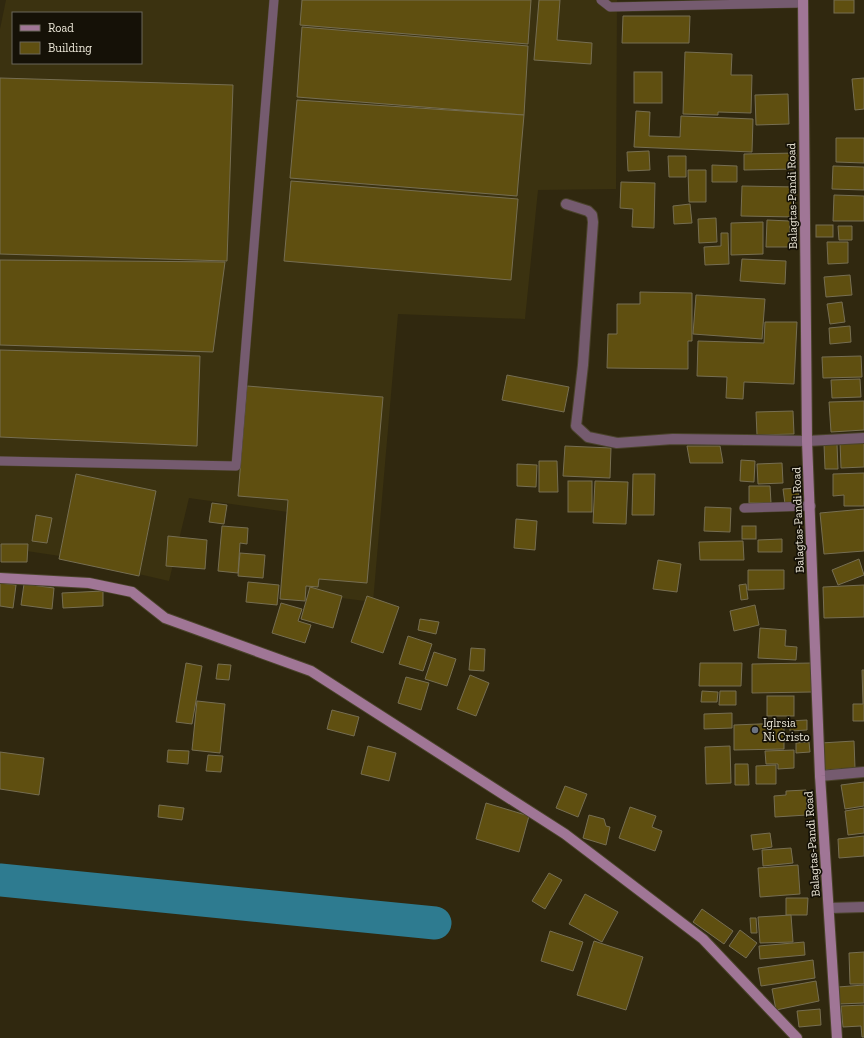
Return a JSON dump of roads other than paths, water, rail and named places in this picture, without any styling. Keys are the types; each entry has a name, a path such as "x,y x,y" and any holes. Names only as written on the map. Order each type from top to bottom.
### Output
{"main road":[{"name":"Balagtas-Pandi Road","path":"803,2 808,441 820,776 837,1038"},
{"path":"0,578 89,583 132,592 165,618 311,671 565,834 703,939 797,1038"}],"street":[{"path":"566,204 588,211 592,216 593,222 583,365 576,426 588,437 617,444 673,439 808,441 864,438"},
{"path":"820,776 864,772"},
{"path":"829,908 864,907"}],"lane":[{"path":"0,461 236,466 274,0"},
{"path":"601,0 610,7 803,2"},
{"path":"744,508 811,506"}],"waterway":[{"path":"0,880 435,923"}],"place":[{"name":"Iglrsia Ni Cristo","path":"755,730"}]}
